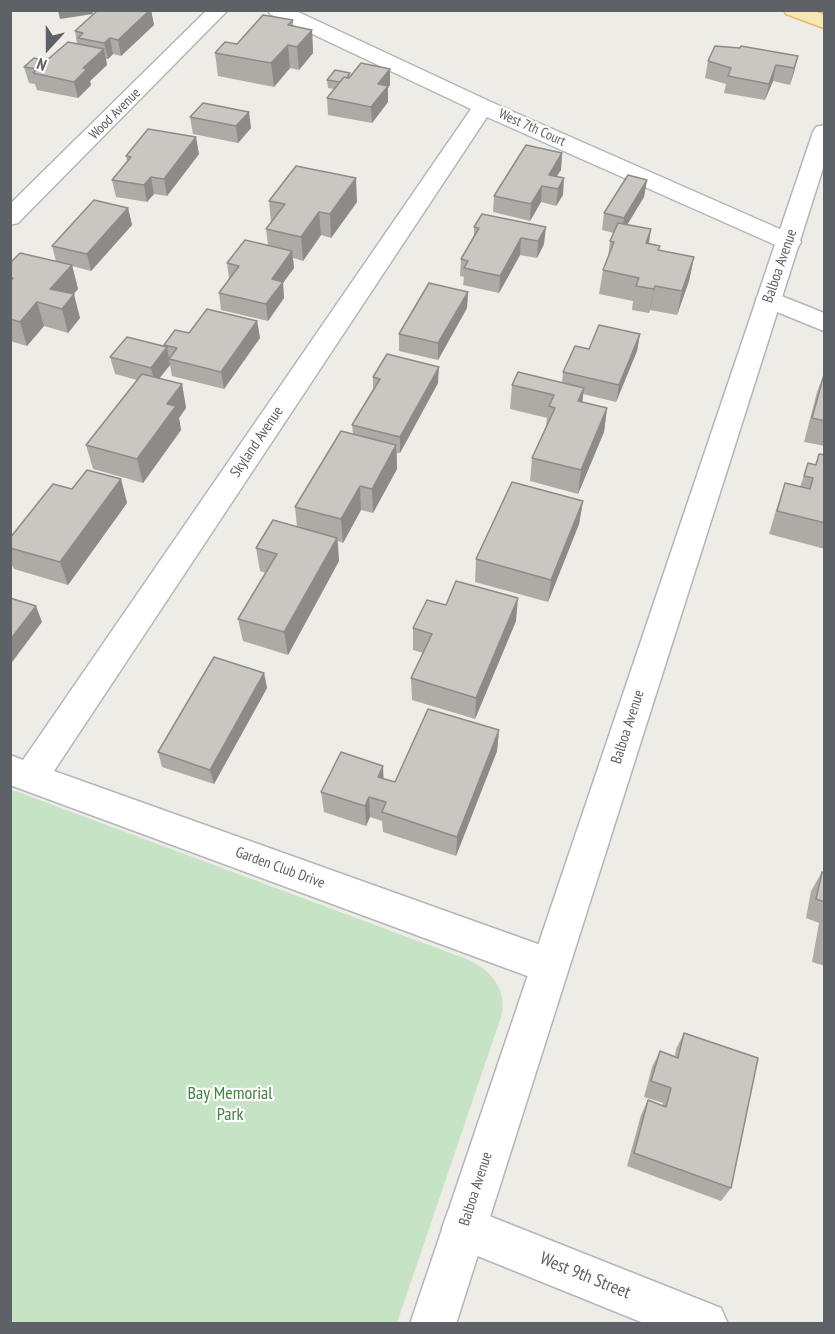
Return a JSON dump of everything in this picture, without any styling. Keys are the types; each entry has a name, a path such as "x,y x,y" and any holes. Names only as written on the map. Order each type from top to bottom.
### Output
{"main road":[{"path":"793,10 825,22"}],"street":[{"name":"Wood Avenue","path":"10,218 219,10"},
{"name":"West 7th Court","path":"277,10 483,107 789,242"},
{"name":"Skyland Avenue","path":"20,774 483,107"},
{"name":"Balboa Avenue","path":"433,1323 825,132"},
{"path":"769,299 825,323"},
{"name":"Garden Club Drive","path":"20,774 549,966"},
{"name":"West 9th Street","path":"464,1228 705,1323"}],"green space":[{"name":"Bay Memorial Park","path":"10,789 469,960 491,976 500,990 503,1008 501,1017 397,1323 11,1323"}],"building":[{"path":"98,10 150,10 118,40 110,38 104,43 78,38 83,33 75,31"},
{"path":"263,15 293,20 288,25 312,30 297,47 288,45 271,63 215,53 225,42 237,44"},
{"path":"68,42 104,49 83,68 87,69 74,82 33,73 37,69 24,67 34,58 46,61"},
{"path":"715,46 740,48 741,46 798,56 794,68 776,65 769,84 728,76 731,68 708,61"},
{"path":"361,63 390,69 378,84 388,86 371,107 327,98 344,77 349,78"},
{"path":"335,70 350,73 340,82 327,80"},
{"path":"203,103 249,112 236,126 190,117"},
{"path":"148,129 196,137 164,179 151,177 144,185 112,180 131,157 126,156"},
{"path":"526,145 562,153 549,175 564,178 558,189 542,186 531,204 494,196"},
{"path":"296,166 356,178 330,214 319,212 301,237 266,229 285,204 269,201"},
{"path":"628,175 647,180 624,218 604,213"},
{"path":"94,200 128,208 87,254 52,246"},
{"path":"482,214 546,227 538,241 521,238 500,276 464,268 468,261 461,259 479,228 474,227"},
{"path":"618,223 651,229 646,243 660,246 658,250 694,257 682,291 655,286 654,289 636,286 639,278 603,270 614,242 610,241"},
{"path":"245,240 292,251 272,279 283,282 266,304 219,293 239,266 227,263"},
{"path":"20,253 72,265 50,289 74,294 62,309 37,302 20,322 10,319 10,282 13,278 10,278 10,263"},
{"path":"429,283 468,292 438,343 399,334"},
{"path":"207,309 257,321 221,372 169,359 177,348 164,345 175,330 189,333"},
{"path":"599,325 640,334 619,385 563,372 575,346 589,349"},
{"path":"127,337 167,347 151,368 110,357"},
{"path":"387,354 439,367 400,437 352,425 380,379 373,377"},
{"path":"825,371 825,421 812,418"},
{"path":"518,372 584,388 578,401 607,408 581,470 532,458 555,408 549,406 554,395 512,385"},
{"path":"142,374 182,384 167,404 176,406 137,459 86,445"},
{"path":"341,431 396,445 372,489 360,486 341,519 295,507"},
{"path":"819,454 825,455 825,523 777,511 785,483 810,489 813,478 804,476 808,463 816,465"},
{"path":"87,470 121,479 60,562 10,548 10,538 53,484 72,489"},
{"path":"512,482 583,501 551,580 476,559"},
{"path":"273,520 337,538 284,632 238,619 277,554 256,548"},
{"path":"456,581 518,598 476,698 411,678 432,634 413,628 427,600 446,605"},
{"path":"10,598 36,606 10,640"},
{"path":"214,657 264,673 210,770 158,752"},
{"path":"428,709 499,730 457,837 382,812 386,802 369,797 365,806 321,792 341,752 383,766 378,777 395,782"},
{"path":"822,872 825,873 825,902 816,899"},
{"path":"684,1033 758,1058 731,1188 634,1153 648,1100 666,1107 671,1088 651,1081 660,1051 678,1058"}]}
